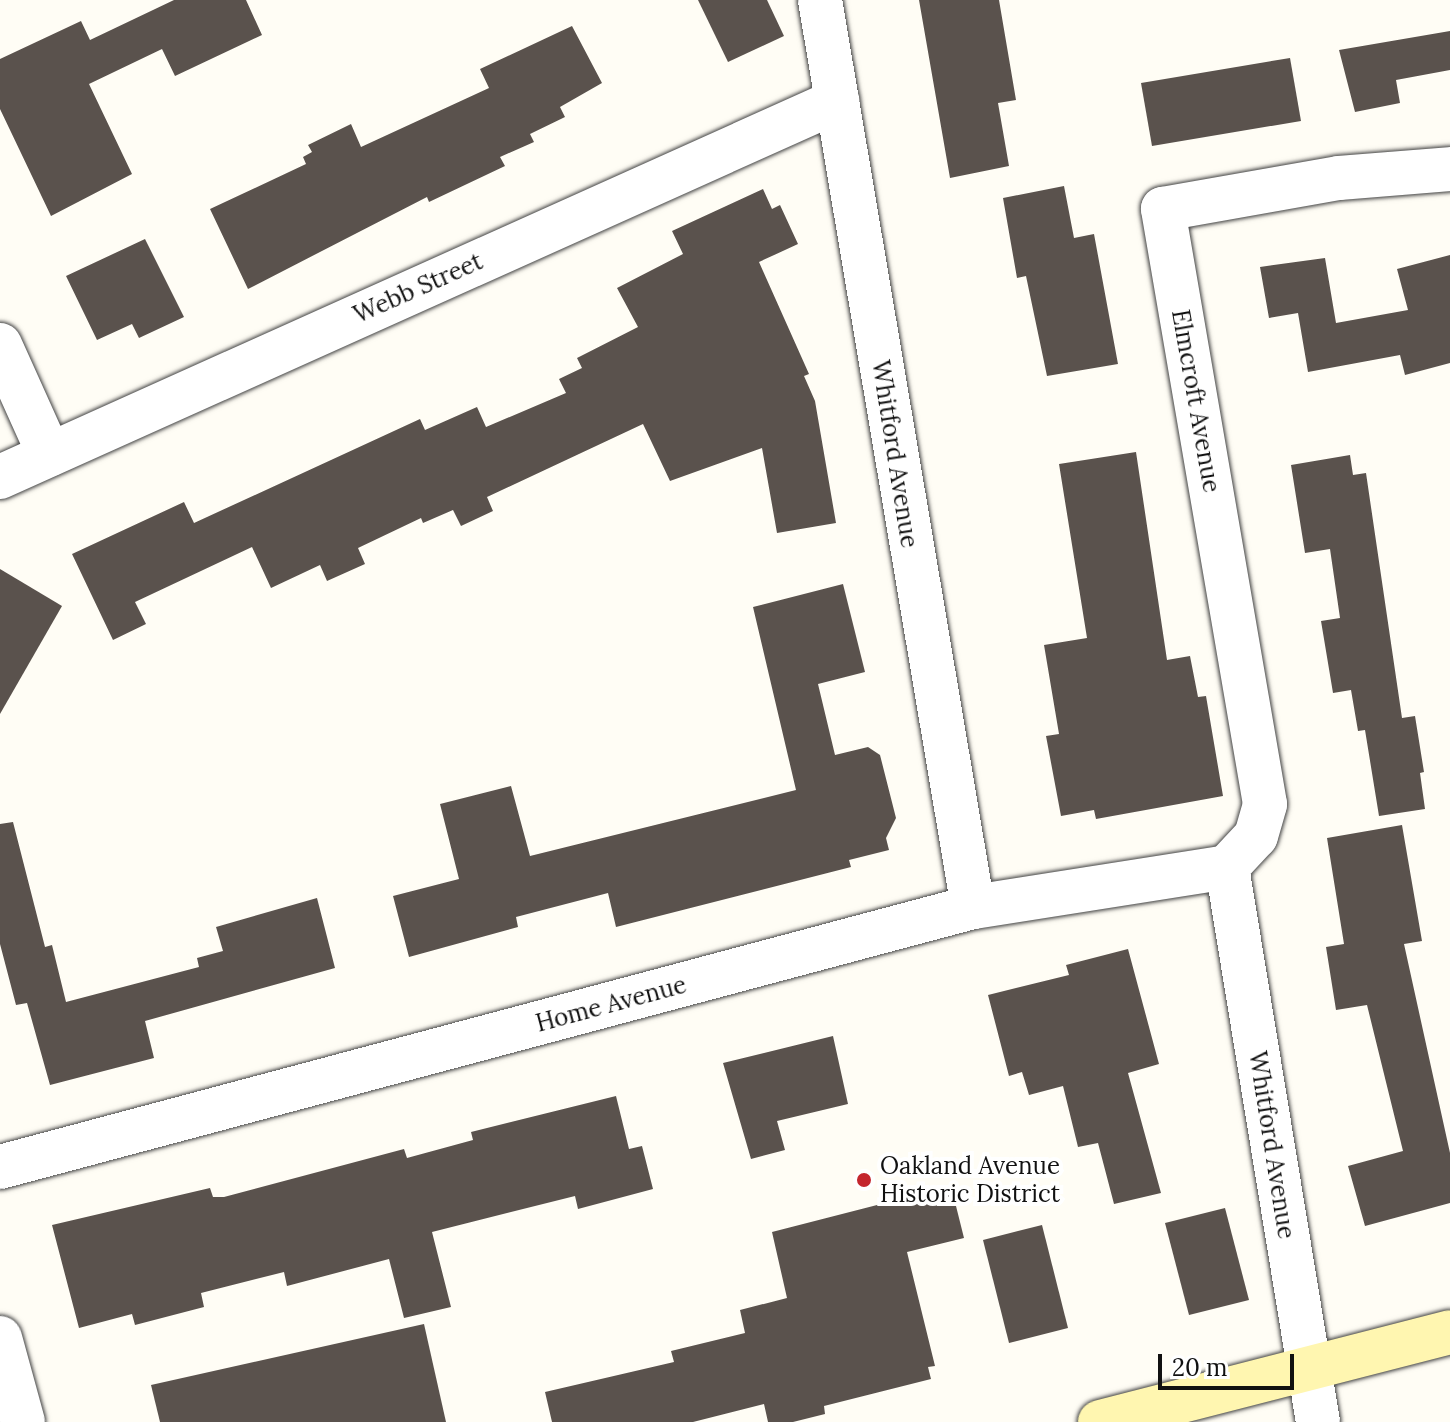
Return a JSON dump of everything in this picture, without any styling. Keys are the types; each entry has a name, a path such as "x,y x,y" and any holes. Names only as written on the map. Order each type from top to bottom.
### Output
{"street":[{"name":"Whitford Avenue","path":"820,0 973,907"},
{"name":"Webb Street","path":"0,477 837,101"},
{"name":"Elmcroft Avenue","path":"1227,867 1256,836 1265,804 1163,209 1339,178 1450,169"},
{"path":"0,345 49,454"},
{"name":"Whitford Avenue","path":"1227,867 1318,1422"},
{"name":"Home Avenue","path":"0,1167 973,907 1227,867"},
{"path":"1100,1422 1450,1332"},
{"path":"0,1338 23,1422"}],"building":[{"path":"174,0 246,0 262,35 175,76 162,49 89,84 132,174 51,216 0,109 0,59 81,21 90,40"},
{"path":"698,0 767,0 784,36 728,62"},
{"path":"919,0 999,0 1016,100 998,103 1009,166 950,178"},
{"path":"572,26 602,83 560,107 565,117 530,134 534,142 500,157 505,166 429,202 427,197 248,289 210,209 306,164 303,157 312,152 308,145 351,124 361,147 489,88 480,69"},
{"path":"1450,31 1450,70 1396,80 1400,103 1355,112 1339,50"},
{"path":"1290,58 1301,121 1152,146 1141,83"},
{"path":"1064,186 1074,238 1094,234 1118,364 1047,376 1026,276 1017,278 1003,198"},
{"path":"763,189 772,209 780,205 798,244 759,262 809,374 804,376 815,401 836,523 777,533 762,448 670,481 643,424 487,497 493,511 461,526 453,510 423,523 421,518 358,548 365,564 327,581 320,565 271,588 252,547 135,602 146,624 113,640 72,554 184,502 194,523 420,419 425,430 477,407 486,427 566,393 559,379 582,368 577,358 638,327 617,288 683,254 672,231"},
{"path":"145,239 184,317 139,338 132,324 97,340 66,276"},
{"path":"1450,255 1450,363 1405,375 1400,355 1308,372 1298,313 1269,318 1260,267 1325,258 1336,323 1408,310 1397,269"},
{"path":"1136,452 1167,660 1190,656 1198,697 1206,696 1223,796 1096,819 1094,810 1061,816 1046,736 1059,734 1044,645 1087,638 1059,464"},
{"path":"1350,455 1353,475 1366,473 1402,718 1415,716 1424,772 1420,773 1425,809 1379,816 1365,730 1358,731 1351,690 1333,693 1321,621 1340,618 1330,549 1305,553 1291,465"},
{"path":"0,569 62,606 0,714"},
{"path":"843,584 865,672 818,684 835,755 868,747 880,755 896,818 886,838 889,850 849,860 851,867 616,927 608,893 516,917 518,927 409,957 393,896 459,879 440,804 511,786 530,856 796,790 753,607"},
{"path":"13,822 45,947 52,945 66,1002 199,967 197,958 223,951 216,927 317,898 335,968 145,1021 154,1058 50,1085 27,1003 16,1005 0,944 0,824"},
{"path":"1402,825 1422,941 1404,944 1450,1153 1450,1203 1365,1226 1348,1166 1403,1151 1367,1005 1336,1010 1326,947 1344,944 1327,838"},
{"path":"1128,949 1159,1064 1128,1073 1161,1193 1114,1204 1098,1143 1078,1147 1063,1086 1029,1095 1022,1072 1009,1076 988,995 1069,975 1066,965"},
{"path":"833,1036 848,1104 777,1121 785,1150 751,1159 723,1063"},
{"path":"616,1096 629,1149 642,1146 653,1189 578,1209 575,1196 432,1232 451,1307 404,1318 389,1259 287,1286 284,1272 201,1293 204,1307 135,1325 132,1314 79,1328 52,1225 210,1188 213,1197 224,1197 404,1149 407,1158 473,1140 471,1132"},
{"path":"951,1186 964,1238 907,1252 935,1366 928,1367 931,1379 824,1406 825,1414 793,1422 768,1422 764,1404 693,1422 552,1422 545,1392 674,1362 671,1351 745,1333 740,1310 787,1298 772,1232"},
{"path":"1225,1208 1249,1300 1189,1315 1165,1223"},
{"path":"1042,1225 1068,1328 1009,1343 983,1240"},
{"path":"424,1324 446,1422 160,1422 151,1385"}],"place":[{"name":"Oakland Avenue Historic District","path":"864,1180"}]}
